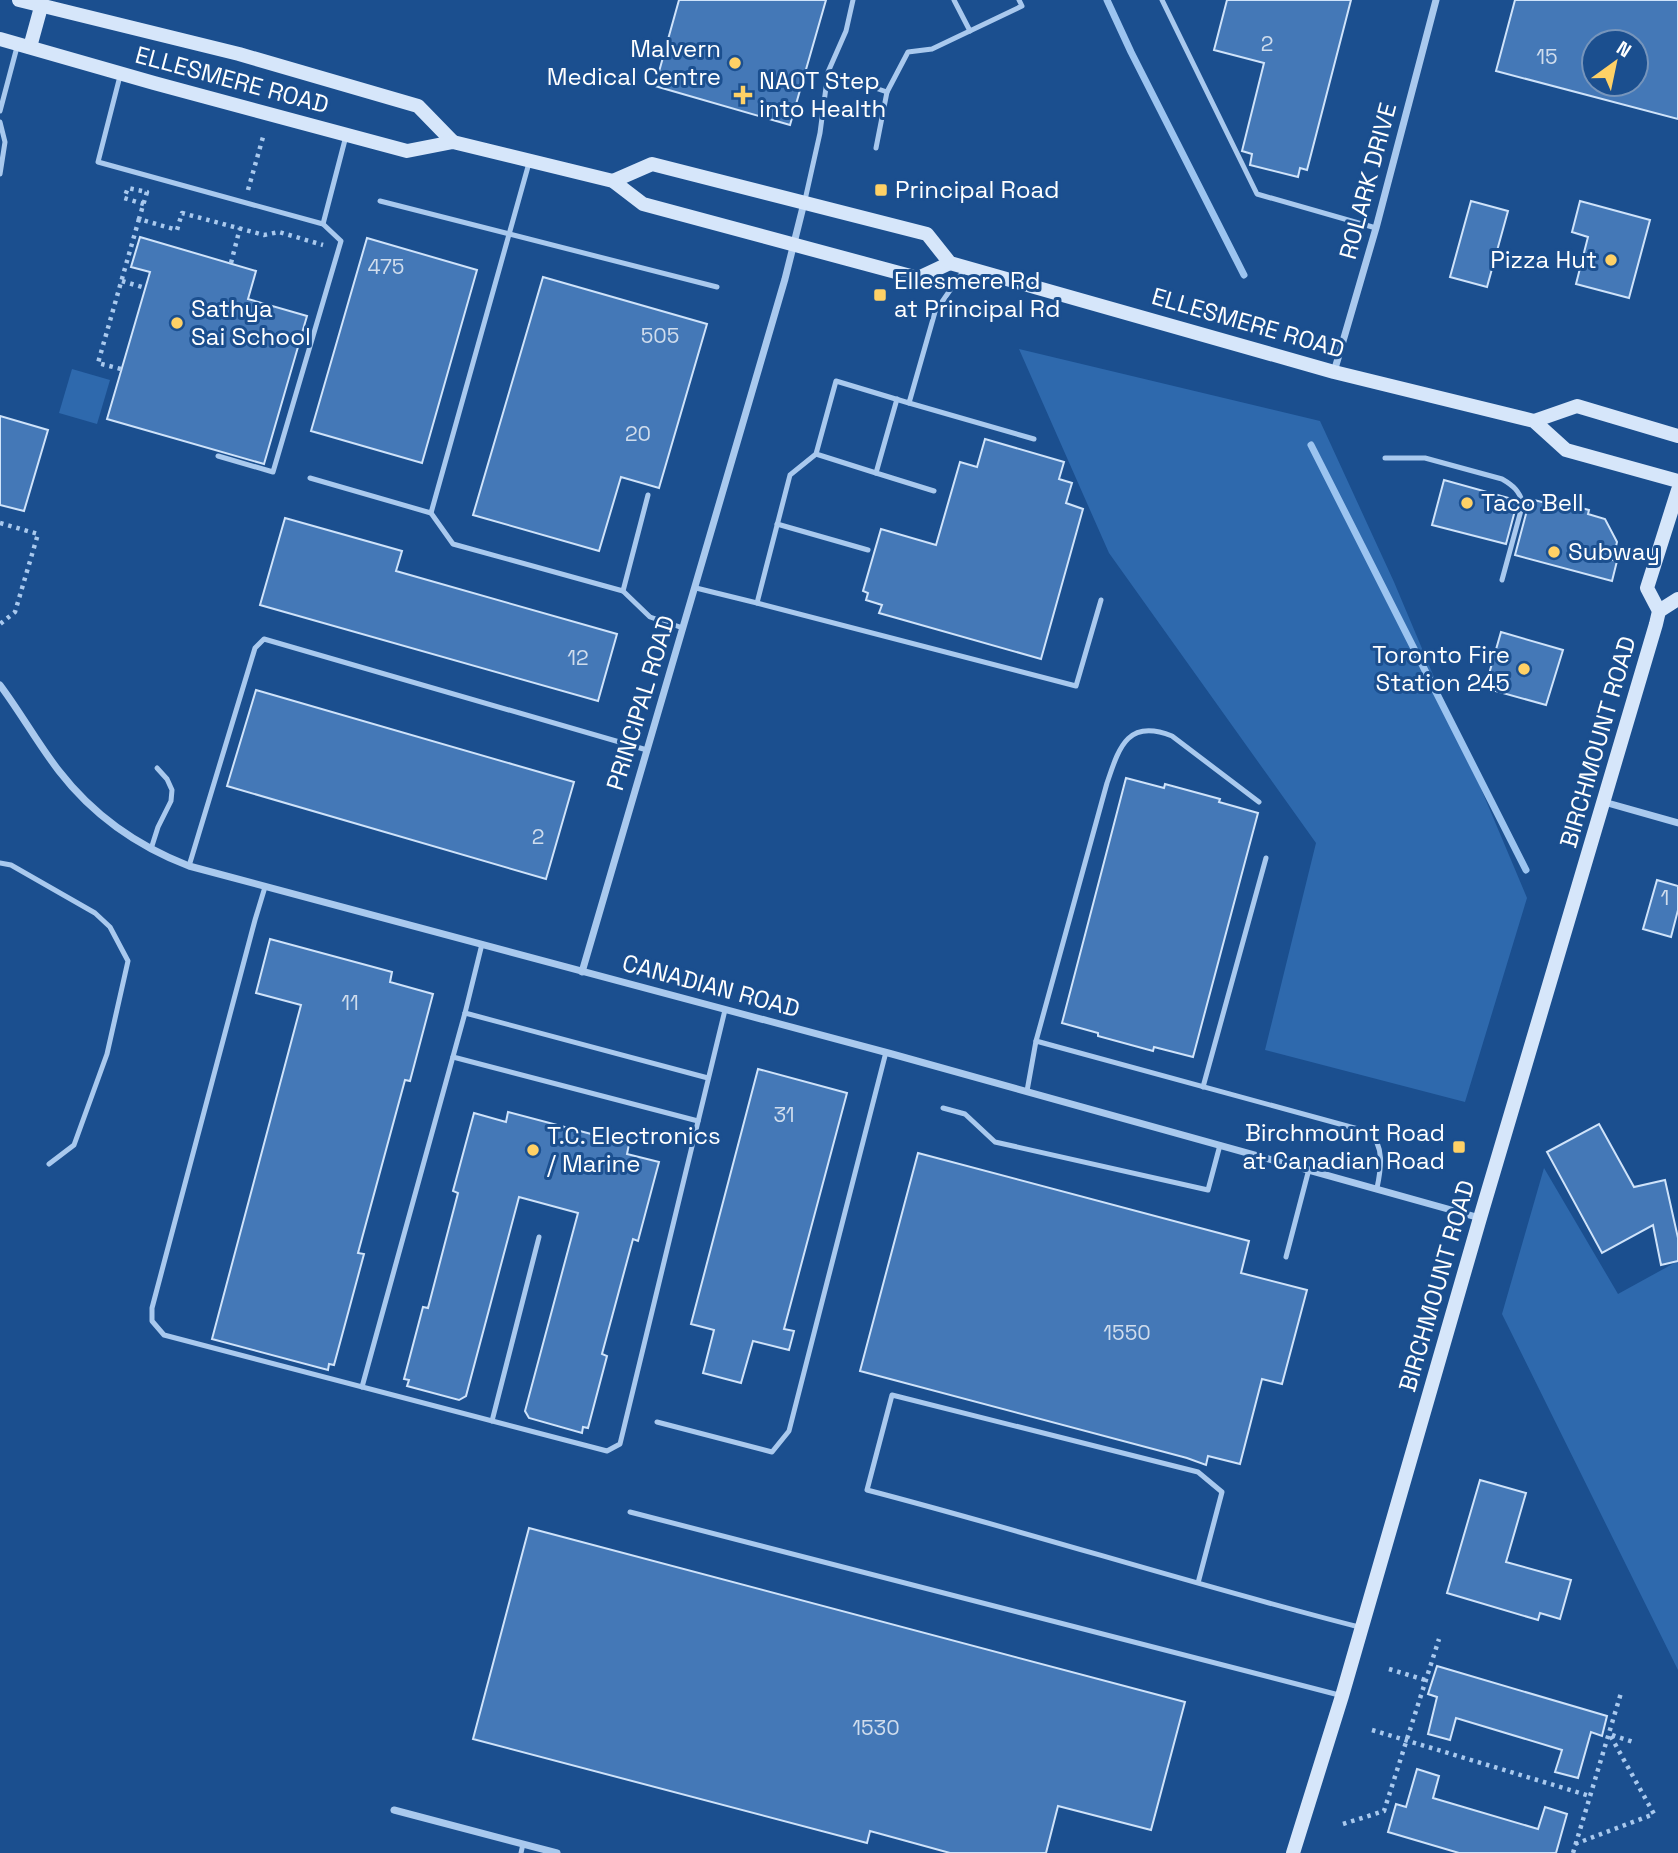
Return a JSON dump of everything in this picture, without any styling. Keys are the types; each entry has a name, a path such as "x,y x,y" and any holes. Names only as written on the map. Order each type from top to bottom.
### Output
{"main road":[{"name":"ELLESMERE ROAD","path":"19,0 239,54 418,106 453,142"},
{"path":"24,45 41,6"},
{"name":"ELLESMERE ROAD","path":"0,39 407,151 453,142 613,181 643,204 918,278 950,263 1334,372 1534,421 1566,450 1678,481"},
{"path":"613,181 652,164 927,234 950,263"},
{"path":"1534,421 1577,405 1678,436"},
{"name":"BIRCHMOUNT ROAD","path":"1659,611 1647,588 1678,490"},
{"name":"BIRCHMOUNT ROAD","path":"1293,1853 1342,1696 1659,611 1678,599"}],"street":[{"name":"ROLARK DRIVE","path":"1334,372 1376,228 1436,0"},
{"name":"PRINCIPAL ROAD","path":"582,972 696,588 795,243 804,203"},
{"name":"CANADIAN ROAD","path":"0,685 58,771 83,799 118,830 189,866 886,1052 1480,1217"},
{"path":"1604,802 1678,823"},
{"path":"394,1810 557,1853"}],"lane":[{"path":"804,203 820,133 828,72 846,31 853,0"},
{"path":"954,0 970,31"},
{"path":"876,148 887,92 908,52 932,48 970,31 1022,6 1019,0"},
{"path":"1162,0 1257,194 1376,228"},
{"path":"0,111 24,45"},
{"path":"828,72 887,92"},
{"path":"121,73 98,162 323,224 341,241 273,472 218,456"},
{"path":"0,122 5,142 0,174"},
{"path":"323,224 346,135"},
{"path":"431,513 530,160"},
{"path":"380,201 717,287"},
{"path":"909,403 935,312 965,267"},
{"path":"757,603 790,475 816,454 836,381 1034,439"},
{"path":"876,473 897,399"},
{"path":"816,454 934,491"},
{"path":"1385,458 1426,458 1503,479 1514,486 1523,503 1502,580"},
{"path":"310,478 431,513 453,544 623,591 650,617 683,628"},
{"path":"623,591 648,495"},
{"path":"777,524 868,550"},
{"path":"696,588 1076,686 1101,600"},
{"path":"189,866 255,648 264,639 647,750"},
{"path":"1027,1091 1036,1041 1107,783 1124,742 1140,732 1162,732 1172,736 1259,802"},
{"path":"151,849 171,801 172,790 157,768"},
{"path":"1203,1087 1266,858"},
{"path":"0,863 11,865 95,913 110,927 128,961 107,1054 74,1145 49,1164"},
{"path":"265,887 152,1308 152,1321 164,1335 607,1451 620,1444 725,1010"},
{"path":"362,1387 482,944"},
{"path":"465,1013 708,1078"},
{"path":"1036,1041 1369,1132 1376,1138 1380,1148 1377,1188"},
{"path":"657,1422 772,1452 789,1431 886,1052"},
{"path":"453,1057 698,1121"},
{"path":"943,1108 965,1114 995,1142 1208,1190 1220,1145"},
{"path":"1286,1257 1309,1169"},
{"path":"492,1421 539,1237"},
{"path":"1199,1583 1222,1492 1198,1472 892,1395 867,1490 1199,1583 1362,1628"},
{"path":"630,1512 1342,1696"},
{"path":"521,1853 523,1844"}],"path":[{"path":"247,194 263,137"},
{"path":"121,369 98,363 122,281 139,219 144,204 147,192 128,188 124,198 144,204"},
{"path":"139,219 177,230 182,213 264,235 279,232 323,245"},
{"path":"231,263 240,228"},
{"path":"122,281 145,288"},
{"path":"0,523 37,534 15,612 0,624"},
{"path":"1343,1824 1384,1811 1439,1640"},
{"path":"1390,1669 1425,1680"},
{"path":"1573,1853 1621,1693"},
{"path":"1372,1730 1590,1796"},
{"path":"1609,1735 1633,1742"},
{"path":"1576,1844 1654,1814 1609,1735"}],"shaded area":[{"path":"1019,349 1320,421 1394,582 1527,898 1465,1102 1265,1050 1316,843 1109,553"},
{"path":"72,369 110,380 97,424 59,413"},
{"path":"1544,1168 1618,1294 1678,1261 1678,1670 1502,1314"}],"building":[{"name":"Malvern Medical Centre","path":"679,0 826,0 790,125 655,86"},
{"path":"1227,0 1351,0 1307,170 1300,168 1298,177 1250,165 1252,154 1242,151 1264,63 1214,50"},
{"path":"1515,0 1678,0 1678,119 1598,98 1650,98 1650,28 1580,28 1580,93 1496,71"},
{"path":"1471,201 1508,211 1487,287 1450,277"},
{"name":"Pizza Hut","path":"1580,201 1650,220 1629,298 1576,284 1588,237 1572,232"},
{"path":"140,237 256,271 248,299 307,316 264,464 107,419 150,272 131,267"},
{"path":"367,238 477,270 422,463 311,431"},
{"path":"543,277 707,324 659,488 621,477 599,551 473,515"},
{"path":"0,416 48,430 24,511 0,505"},
{"path":"985,439 1064,462 1059,479 1072,483 1066,503 1083,509 1041,659 879,613 882,605 866,600 868,593 863,591 881,529 936,545 960,462 977,467"},
{"name":"Taco Bell","path":"1444,480 1516,500 1506,544 1432,525"},
{"path":"1530,499 1558,506 1559,502 1589,510 1588,514 1605,519 1617,542 1613,560 1617,561 1612,581 1515,555"},
{"path":"285,518 402,551 396,571 617,634 598,701 260,605"},
{"name":"Toronto Fire Station 245","path":"1501,632 1563,650 1546,705 1485,688"},
{"path":"256,690 574,782 546,879 227,786"},
{"path":"1126,778 1164,788 1165,784 1258,813 1193,1057 1154,1047 1153,1051 1062,1023"},
{"path":"1657,880 1678,886 1678,910 1671,937 1643,929"},
{"path":"270,939 392,972 390,982 433,994 410,1081 405,1080 358,1253 364,1254 334,1365 329,1364 328,1370 212,1339 301,1005 256,993"},
{"path":"758,1069 847,1093 784,1329 794,1331 789,1350 753,1341 741,1383 703,1373 714,1330 691,1324"},
{"path":"508,1112 629,1144 627,1154 659,1162 638,1241 633,1239 602,1354 607,1356 588,1428 583,1427 582,1433 529,1418 525,1411 578,1213 519,1197 466,1396 459,1400 407,1386 409,1380 404,1379 423,1307 428,1308 458,1193 453,1191 474,1113 506,1122"},
{"path":"1599,1124 1634,1187 1665,1180 1678,1238 1678,1261 1661,1265 1653,1225 1602,1253 1547,1152"},
{"path":"918,1153 1249,1241 1241,1273 1307,1290 1282,1384 1262,1379 1240,1464 1208,1456 1206,1465 860,1371"},
{"path":"1480,1480 1526,1493 1506,1562 1571,1580 1560,1619 1540,1613 1538,1620 1447,1593"},
{"path":"529,1528 1185,1702 1151,1830 1058,1806 1046,1853 950,1853 870,1831 867,1843 473,1739"},
{"path":"1437,1666 1607,1716 1602,1736 1591,1732 1578,1778 1555,1772 1562,1750 1456,1718 1450,1740 1428,1734 1437,1697 1428,1694"},
{"path":"1417,1769 1439,1776 1433,1798 1538,1829 1545,1807 1567,1814 1556,1853 1459,1853 1388,1832 1396,1804 1406,1807"}],"waterway":[{"path":"1107,0 1244,275"},
{"path":"1311,445 1526,870"}],"place":[{"name":"Malvern Medical Centre","path":"735,63"},
{"name":"NAOT Step into Health","path":"743,95"},
{"name":"Principal Road","path":"881,190"},
{"name":"Pizza Hut","path":"1611,260"},
{"name":"Ellesmere Rd at Principal Rd","path":"880,295"},
{"name":"Sathya Sai School","path":"177,323"},
{"name":"Taco Bell","path":"1467,503"},
{"name":"Subway","path":"1554,552"},
{"name":"Toronto Fire Station 245","path":"1524,669"},
{"name":"Birchmount Road at Canadian Road","path":"1459,1147"},
{"name":"T.C. Electronics / Marine","path":"533,1150"}]}
